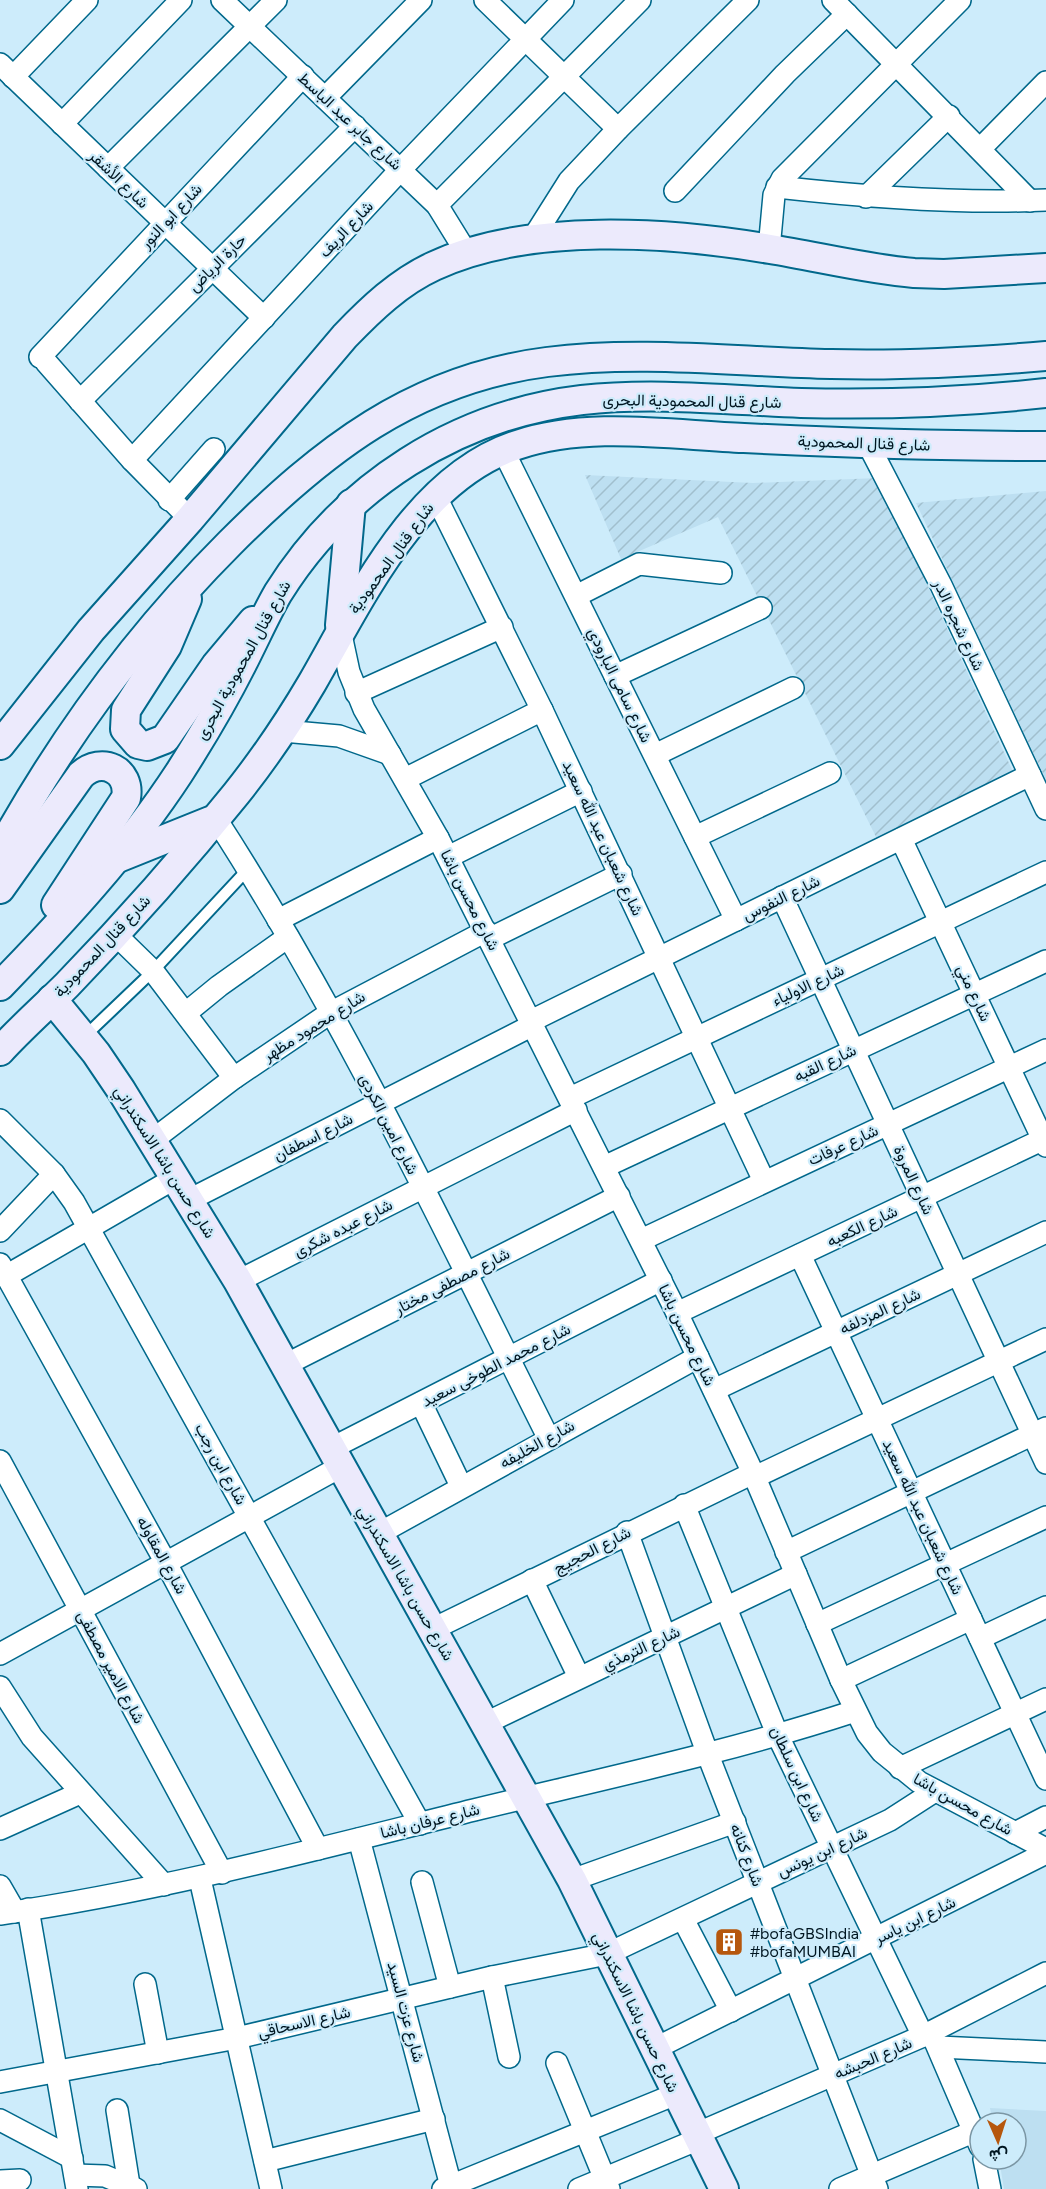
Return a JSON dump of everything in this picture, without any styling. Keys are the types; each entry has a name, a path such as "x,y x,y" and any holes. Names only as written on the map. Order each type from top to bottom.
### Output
{"street":[{"path":"6,70 87,0"},
{"path":"62,124 181,0"},
{"name":"شارع جابر عبد الباسط","path":"222,0 437,205 466,252"},
{"path":"108,168 276,0"},
{"path":"326,98 421,0"},
{"path":"486,0 618,129"},
{"name":"شارع الريف","path":"132,460 401,169 563,0"},
{"path":"437,205 640,0"},
{"path":"533,238 569,181 748,0"},
{"path":"769,249 777,187 960,0"},
{"path":"675,191 777,82 840,7 981,148 1038,200"},
{"name":"شارع الأشقر","path":"6,70 264,318"},
{"name":"شارع ابو النور","path":"80,401 43,360 165,223 303,76"},
{"path":"981,148 1046,82"},
{"path":"866,197 949,116"},
{"name":"حارة الرياض","path":"80,401 355,126"},
{"path":"777,187 866,197 1038,200"},
{"path":"0,745 91,630 371,309 399,286 432,267 466,252 533,238 652,237 769,249 914,273 944,274 1046,268"},
{"path":"0,851 63,744 90,706 146,634 192,582 299,477 361,429 431,393 506,369 544,362 623,357 886,365 1046,356"},
{"name":"شارع قنال المحمودية البحرى","path":"0,986 118,858 203,735 268,610 306,552 351,504 396,468 459,434 531,410 573,402 627,398 876,403 946,402 1046,393"},
{"path":"80,401 169,500 190,519"},
{"name":"شارع قنال المحمودية","path":"0,1051 114,933 216,819 282,732 340,630 388,557 436,497 467,470 502,450 553,436 595,432 868,444 1046,447"},
{"name":"شارع شجره الدر","path":"868,444 941,585 1046,809"},
{"path":"169,500 214,449"},
{"name":"شارع سامى البارودي","path":"502,450 736,920"},
{"name":"شارع شعبان عبد الله سعيد","path":"436,497 502,627 621,874 764,1181"},
{"path":"340,630 351,504"},
{"path":"576,596 639,564 721,573"},
{"path":"192,582 177,626 126,710 124,729 138,744 157,744 165,739 234,641 268,610"},
{"path":"615,676 761,608"},
{"path":"356,693 502,627"},
{"name":"شارع محسن باشا","path":"340,630 356,693 448,857 661,1280 754,1475 841,1680 867,1733 900,1768 936,1791 1046,1851"},
{"path":"654,755 793,688"},
{"path":"405,779 542,710"},
{"path":"282,732 339,736 391,754"},
{"path":"0,889 81,775 94,766 102,765 110,766 122,775 127,790 126,798 58,902 26,959"},
{"path":"695,837 830,773"},
{"name":"شارع النفوس","path":"532,1023 660,957 1030,775"},
{"path":"448,857 581,791"},
{"path":"118,858 216,819"},
{"name":"شارع امين الكردى","path":"216,819 283,928 379,1102 548,1437"},
{"path":"186,1013 236,973 283,928 438,838"},
{"name":"شارع مني","path":"901,839 1045,1141"},
{"name":"شارع الاولياء","path":"573,1104 698,1037 1046,872"},
{"name":"شارع محمود مظهر","path":"154,1139 234,1078 330,1013 488,935 621,874"},
{"name":"شارع المروة","path":"782,897 998,1361 1039,1431 1046,1463"},
{"path":"114,933 153,971 234,1078"},
{"name":"شارع القبه","path":"604,1167 1046,960"},
{"name":"شارع حسن باشا الاسكندراني","path":"52,999 84,1037 154,1139 238,1281 572,1880 724,2189"},
{"name":"شارع اسطفان","path":"3,1270 89,1228 379,1102 532,1023"},
{"name":"شارع عرفات","path":"641,1240 1046,1050"},
{"name":"شارع عبده شكرى","path":"238,1281 422,1188 573,1104"},
{"name":"شارع ابن رجب","path":"0,1120 54,1174 89,1228 420,1824"},
{"name":"شارع الكعبه","path":"677,1313 1045,1141"},
{"path":"0,1231 54,1174"},
{"name":"شارع مصطفى مختار","path":"285,1365 619,1196"},
{"name":"شارع المزدلفه","path":"714,1390 1046,1232"},
{"name":"شارع شعبان عبد الله سعيد","path":"800,1255 1046,1779"},
{"name":"شارع المقاوله","path":"3,1270 166,1563 318,1849"},
{"name":"شارع محمد الطوخى سعيد","path":"0,1654 250,1517 335,1458 421,1403 661,1280"},
{"name":"شارع الحجيج","path":"433,1629 684,1505 754,1475 1046,1339"},
{"name":"شارع الخليفه","path":"378,1534 548,1437 698,1357"},
{"path":"421,1403 461,1486"},
{"path":"786,1552 1039,1431"},
{"name":"شارع الامير مصطفى","path":"0,1461 222,1873"},
{"name":"شارع ابن سلطان","path":"684,1505 778,1736 876,1939 931,2039 968,2118"},
{"path":"817,1624 1046,1516"},
{"name":"شارع كنانه","path":"627,1532 708,1755 874,2182"},
{"name":"شارع الترمذي","path":"486,1723 796,1574"},
{"path":"532,1580 579,1677"},
{"path":"841,1680 975,1629 1046,1607"},
{"path":"0,1687 32,1737 164,1885"},
{"path":"900,1768 1046,1699"},
{"name":"شارع عرفان باشا","path":"14,1912 200,1879 526,1797 708,1755 778,1736 855,1711"},
{"name":"شارع ابن يونس","path":"607,1954 832,1848 914,1807 936,1791"},
{"path":"0,1829 80,1793"},
{"path":"1015,1833 1046,1817"},
{"path":"572,1880 735,1822"},
{"name":"شارع عزت السيد","path":"359,1839 434,2119 447,2187"},
{"name":"شارع ابن ياسر","path":"654,2049 876,1939 1046,1851"},
{"path":"200,1879 272,2189"},
{"path":"422,1882 450,1987"},
{"path":"0,1886 14,1912 58,2071 75,2174"},
{"path":"683,1919 731,2011"},
{"name":"شارع الاسحاقي","path":"0,2082 237,2038 492,1977 607,1954"},
{"name":"شارع الحبشه","path":"579,2189 607,2184 698,2137 832,2076 931,2039 1046,1973"},
{"path":"492,1977 509,2057"},
{"path":"146,1984 158,2053"},
{"path":"931,2039 1046,2052"},
{"path":"557,2063 607,2184"},
{"path":"447,2187 482,2182 585,2132 676,2094"},
{"path":"117,2110 132,2187"},
{"path":"265,2161 350,2142 434,2119"},
{"path":"0,2121 75,2174 105,2176 132,2187"},
{"path":"840,2189 874,2182 968,2143"},
{"path":"986,2171 990,2189"}],"lane":[{"path":"84,1037 153,971 248,869"}],"shaded area":[{"path":"585,475 753,483 878,478 1014,774 878,841 718,517 621,559"},
{"path":"1046,491 1046,780 916,503"},
{"path":"990,2108 1046,2111 1046,2189 1004,2189 1001,2171 1028,2171 1028,2111 991,2111"}],"place":[{"name":"#bofaGBSIndia #bofaMUMBAI","path":"729,1942"}]}
